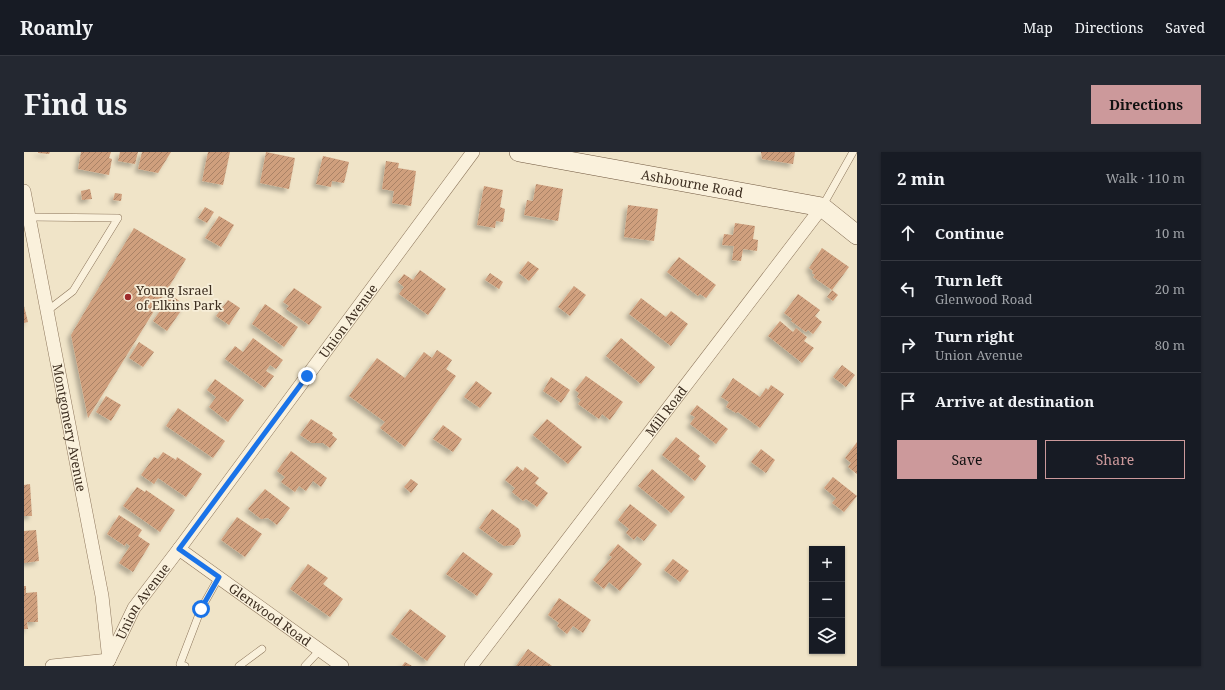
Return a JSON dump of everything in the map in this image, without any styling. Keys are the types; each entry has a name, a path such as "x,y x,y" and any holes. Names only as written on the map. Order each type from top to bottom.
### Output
{"street":[{"name":"Union Avenue","path":"108,663 134,608 473,152"},
{"name":"Ashbourne Road","path":"519,152 822,207 857,235"},
{"name":"Montgomery Avenue","path":"24,191 102,596 108,663"},
{"name":"Mill Road","path":"472,666 822,207"},
{"name":"Glenwood Road","path":"179,549 342,666"},
{"path":"52,666 108,663"}],"lane":[{"name":"Mill Road","path":"822,207 853,152"},
{"path":"29,217 118,218 73,291 47,311"},
{"path":"185,666 180,664 201,609 219,577"},
{"path":"238,666 262,649"},
{"path":"305,666 320,650"}],"building":[{"path":"38,152 50,152 49,154"},
{"path":"81,152 111,152 109,158 112,159 109,175 78,169"},
{"path":"120,152 138,152 135,164 118,161"},
{"path":"142,152 171,152 158,173 138,169"},
{"path":"208,152 230,152 223,185 202,181"},
{"path":"266,152 295,158 289,189 260,183"},
{"path":"761,152 795,152 793,164 762,159"},
{"path":"323,156 349,162 344,183 332,181 331,187 316,184"},
{"path":"386,161 399,163 398,168 416,171 411,206 392,203 394,191 382,189"},
{"path":"536,184 563,189 558,221 524,215 527,200 533,201"},
{"path":"484,186 503,190 500,207 505,209 503,222 496,221 495,228 477,225"},
{"path":"90,189 92,199 82,200 81,191"},
{"path":"115,193 122,194 121,201 113,200"},
{"path":"628,205 658,209 654,241 624,237"},
{"path":"205,207 214,212 207,223 198,218"},
{"path":"219,216 234,225 221,247 205,238"},
{"path":"735,223 755,226 753,239 758,240 757,251 743,249 741,261 732,260 734,246 722,245 724,234 733,235"},
{"name":"Young Israel of Elkins Park","path":"134,228 186,259 88,418 71,335"},
{"path":"822,248 849,267 832,290 813,277 815,275 809,268"},
{"path":"679,257 716,285 706,298 700,294 698,296 667,272"},
{"path":"528,261 539,269 529,281 519,273"},
{"path":"420,270 446,289 428,315 399,294 404,287 398,282 404,274 413,280"},
{"path":"490,273 503,282 499,289 485,280"},
{"path":"574,286 586,295 570,316 558,307"},
{"path":"294,288 322,307 309,325 286,309 289,306 283,302"},
{"path":"832,290 838,295 833,301 827,297"},
{"path":"798,294 820,310 815,316 822,322 813,334 808,330 806,332 791,321 792,319 784,313"},
{"path":"171,295 185,305 167,331 153,321"},
{"path":"641,298 666,317 671,311 688,324 671,346 629,314"},
{"path":"228,300 240,308 229,325 216,316"},
{"path":"265,304 298,327 284,347 252,324"},
{"path":"24,306 28,322 24,323"},
{"path":"780,321 793,332 796,328 807,337 804,341 814,348 802,363 768,336"},
{"path":"253,338 283,360 276,369 270,365 266,371 274,376 265,388 225,359 235,346 243,352"},
{"path":"621,338 655,367 641,384 606,356"},
{"path":"139,342 154,352 143,367 129,358"},
{"path":"437,350 452,360 446,369 456,376 405,447 380,428 385,422 349,396 377,358 405,378 424,352 432,358"},
{"path":"842,365 855,375 846,387 833,377"},
{"path":"586,376 623,402 610,420 602,414 599,419 578,404 581,400 577,397 579,393 575,390"},
{"path":"551,377 570,390 561,403 543,391"},
{"path":"733,378 760,397 766,388 768,390 771,385 784,394 760,428 738,412 736,413 726,407 729,402 721,397"},
{"path":"215,379 244,400 228,422 209,407 216,397 207,390"},
{"path":"476,381 492,393 480,408 464,397"},
{"path":"106,396 121,405 111,421 96,412"},
{"path":"697,405 728,429 716,444 690,424 695,417 690,414"},
{"path":"178,408 225,441 213,458 166,426"},
{"path":"311,419 333,433 332,435 337,439 330,448 323,443 312,443 300,435"},
{"path":"547,419 582,447 568,464 533,435"},
{"path":"443,425 462,439 453,452 433,439"},
{"path":"676,437 700,456 698,459 706,466 695,481 662,455"},
{"path":"857,442 857,474 848,467 851,463 845,458"},
{"path":"761,449 775,460 766,473 751,462"},
{"path":"291,451 327,478 321,487 313,481 306,491 299,486 295,492 281,482 285,477 277,471"},
{"path":"163,452 176,460 177,457 202,474 186,497 158,478 154,484 141,475 154,457 158,459"},
{"path":"517,466 523,471 525,467 539,478 535,483 548,493 537,507 526,499 523,501 512,492 515,488 505,480"},
{"path":"652,469 685,497 671,513 638,486"},
{"path":"833,477 857,496 844,512 832,503 836,498 824,488"},
{"path":"411,479 418,484 411,493 404,487"},
{"path":"30,484 32,516 24,516 24,485"},
{"path":"137,487 145,492 146,490 175,510 160,532 123,506"},
{"path":"265,489 290,508 277,525 268,518 261,519 248,509"},
{"path":"630,504 657,525 644,541 637,536 634,540 626,533 629,529 618,520"},
{"path":"492,509 519,529 521,536 514,545 504,546 479,528"},
{"path":"119,515 142,530 138,536 150,544 133,572 119,563 130,546 126,543 125,546 107,534"},
{"path":"237,517 262,534 245,557 221,540"},
{"path":"36,530 39,561 24,563 24,531"},
{"path":"618,544 642,564 620,591 609,582 604,589 593,580 612,557 609,555"},
{"path":"463,552 493,574 477,596 446,574"},
{"path":"673,559 689,571 680,582 664,570"},
{"path":"308,564 328,578 323,584 343,599 330,617 290,589"},
{"path":"24,586 26,586 26,593 37,592 38,622 27,622 28,629 24,629"},
{"path":"559,598 591,620 583,633 573,626 567,634 557,626 559,623 548,615"},
{"path":"410,609 446,636 427,661 391,634"},
{"path":"528,649 552,666 516,666"},
{"path":"405,662 412,666 402,666"}],"place":[{"name":"Young Israel of Elkins Park","path":"128,297"}],"route":[{"path":"201,609 219,577 179,549 307,376"}]}
